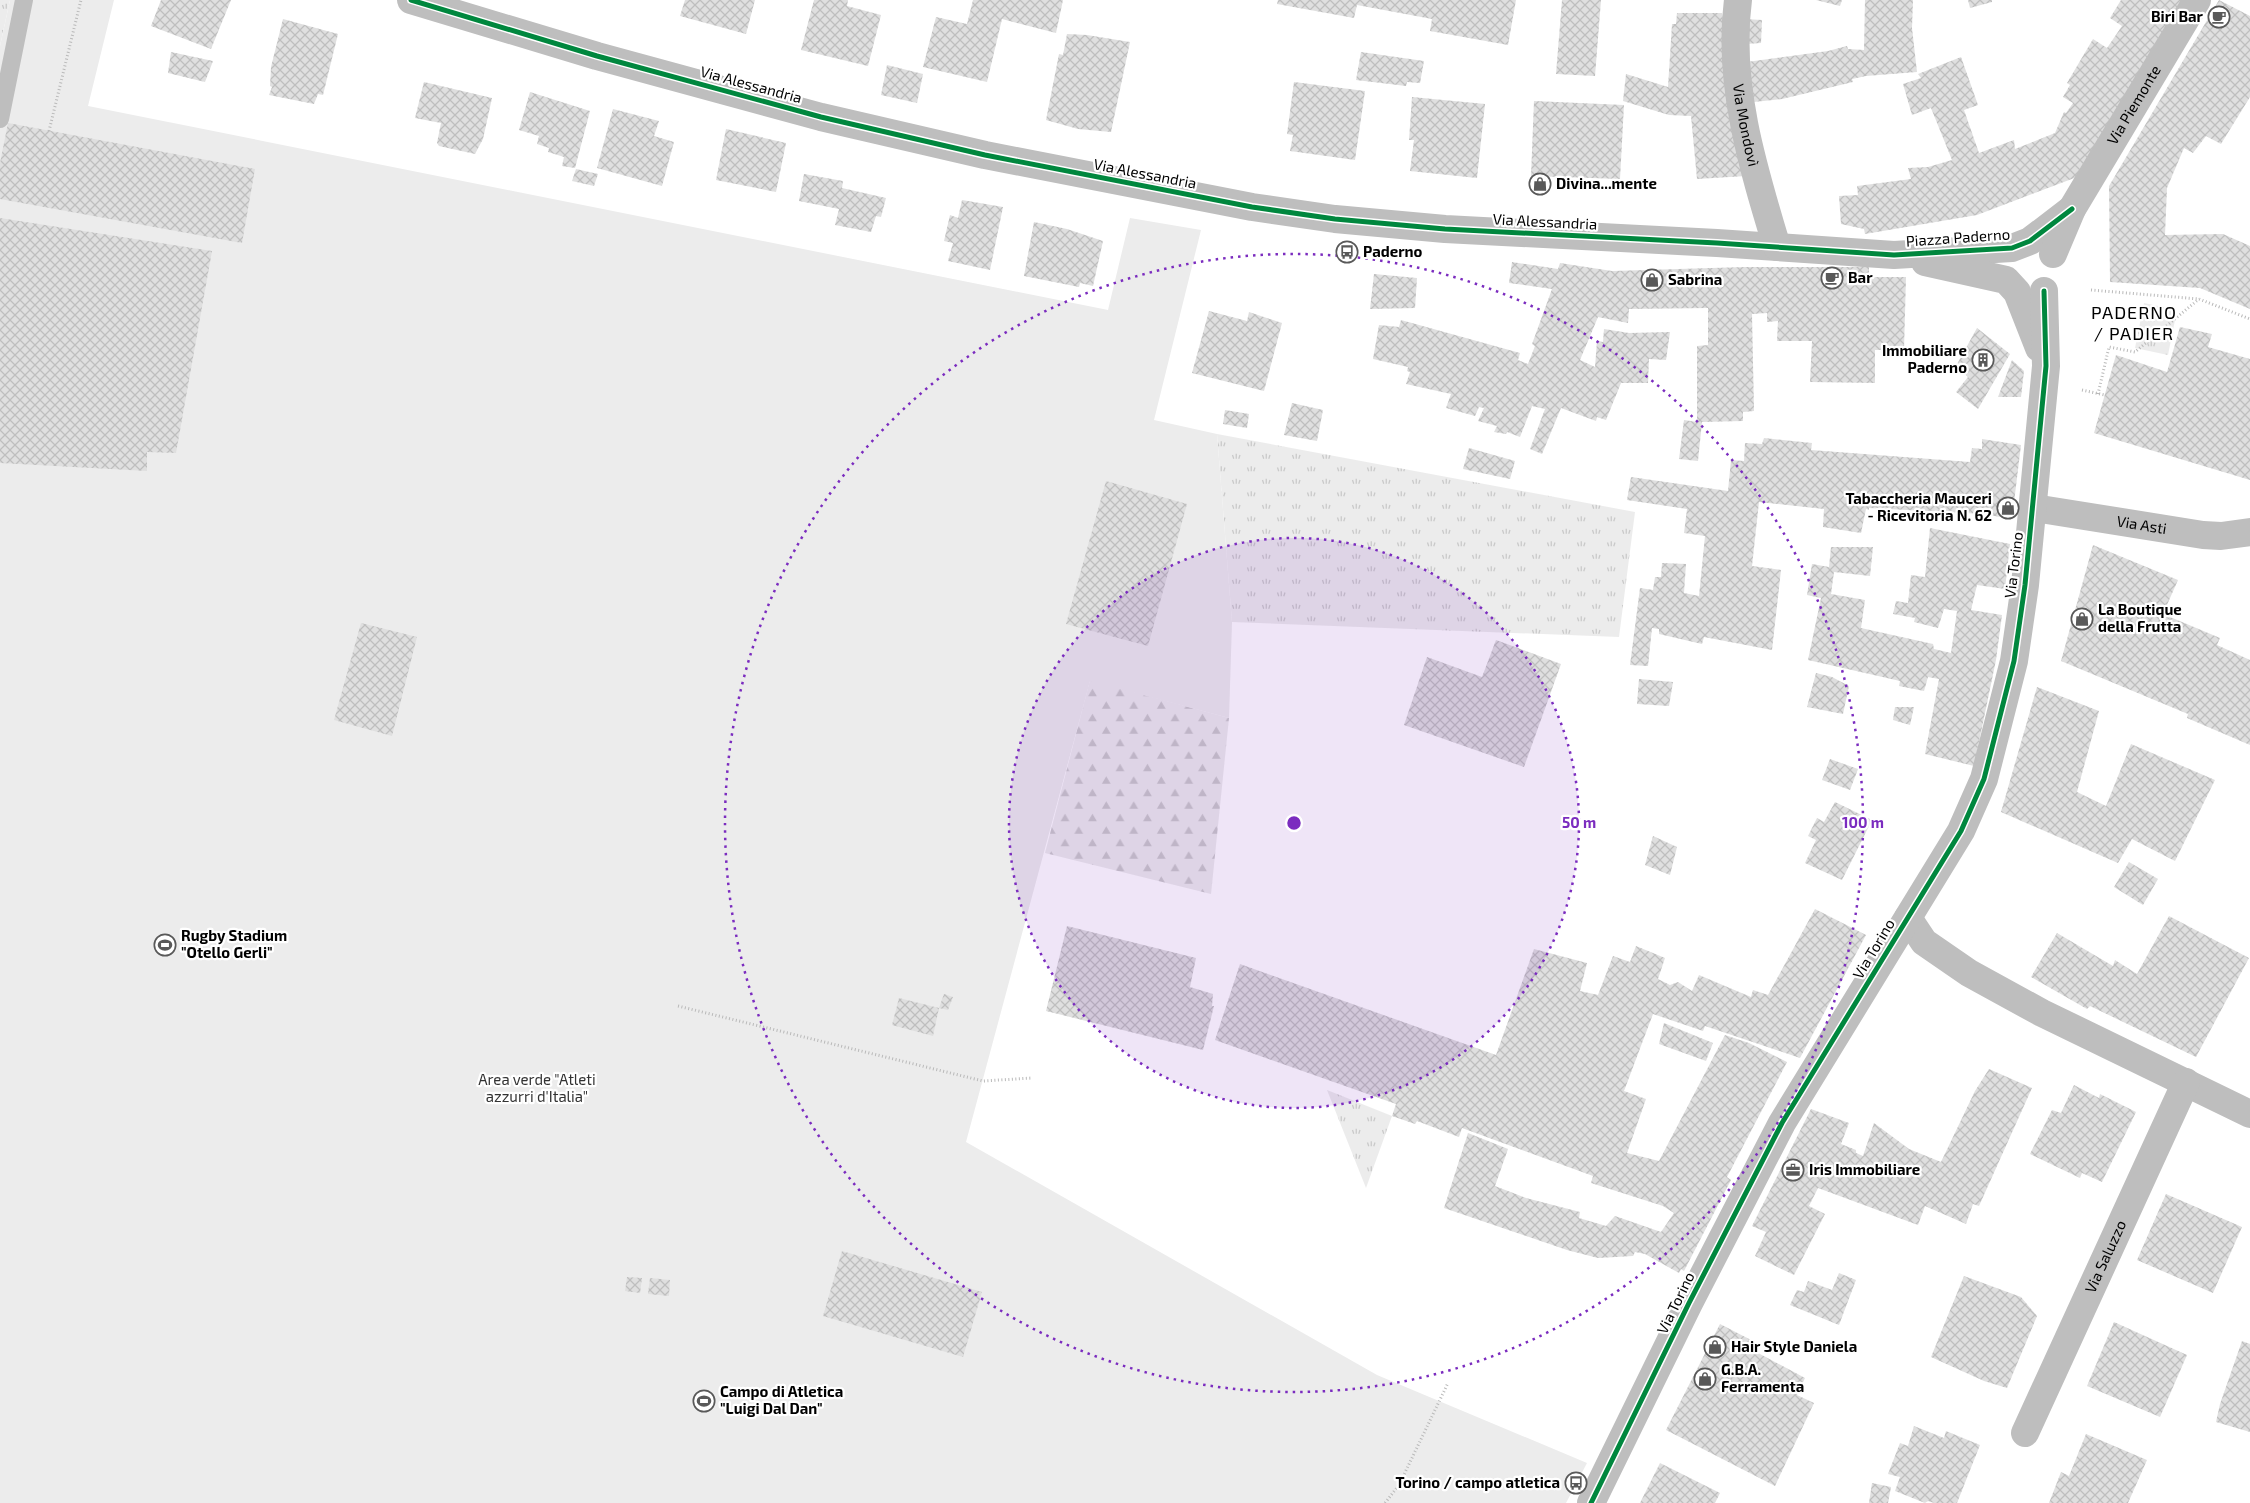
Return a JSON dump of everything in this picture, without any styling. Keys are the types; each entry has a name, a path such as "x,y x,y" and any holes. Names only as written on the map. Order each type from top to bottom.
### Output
{"street":[{"name":"Via Alessandria","path":"411,0 597,56 821,117 985,155 1252,207 1335,218 1445,229 1894,255"},
{"name":"Via Mondovì","path":"1738,0 1735,24 1738,87 1753,167 1777,247"},
{"name":"Via Piemonte","path":"2072,210 2197,0"},
{"name":"Piazza Paderno","path":"2046,366 2004,263 2021,245 2072,210"},
{"path":"2046,366 2044,291 2054,281 2058,268 2054,254 2072,210"},
{"name":"Piazza Paderno","path":"1894,255 2043,244 2054,254"},
{"name":"Piazza Paderno","path":"1894,255 2012,286 2031,295 2044,291"},
{"name":"Via Torino","path":"1592,1503 1689,1303 1782,1123 1961,831 1984,779 2014,661 2034,508 2046,366"},
{"name":"Via Asti","path":"2034,508 2203,535 2221,536 2250,532"},
{"path":"1908,918 1924,942 1969,974 2042,1013 2250,1114"},
{"name":"Via Saluzzo","path":"2025,1433 2186,1082"}],"lane":[{"path":"0,119 24,0"}],"path":[{"path":"49,131 81,0"},
{"path":"2091,290 2199,299 2250,319"},
{"path":"2098,394 2109,347 2135,352 2199,299"},
{"path":"2082,390 2105,395"},
{"path":"678,1006 984,1081 1032,1078"},
{"path":"1385,1503 1399,1485 1448,1383"}],"green space":[{"path":"0,0 10,0 0,46"},
{"name":"Area verde \"Atleti azzurri d'Italia\"","path":"10,0 114,0 88,106 1108,310 1130,218 1201,230 1154,420 1217,434 1232,622 1229,718 1090,681 966,1142 1377,1375 1587,1463 1566,1503 0,1503 0,46"},
{"path":"2144,303 2177,310 2168,355 2135,348"},
{"path":"1217,434 1635,512 1619,637 1232,622"},
{"path":"1090,680 1229,718 1211,894 1045,853"},
{"path":"1327,1090 1392,1116 1366,1188"}],"building":[{"path":"161,0 231,0 211,49 151,26"},
{"path":"685,0 755,0 746,34 680,16"},
{"path":"814,0 848,0 847,6 881,15 868,66 801,50"},
{"path":"973,0 1063,0 1056,33 1002,19 987,82 923,67 936,17 967,24"},
{"path":"1278,0 1516,0 1508,45 1430,31 1432,19 1357,5 1354,18 1277,4"},
{"path":"1562,0 1601,0 1595,76 1556,74"},
{"path":"1816,0 1842,0 1840,6"},
{"path":"1865,0 1913,0 1912,28 1917,72 1866,76 1852,79 1853,82 1782,99 1744,103 1739,63 1828,51 1847,46 1848,49 1864,50"},
{"path":"1968,0 1992,0 1992,2 1970,8"},
{"path":"2121,0 2185,0 2085,174 1977,215 1865,234 1864,229 1841,224 1839,196 1858,195 1857,186 1911,179 1908,168 1928,167 1952,160 1931,108 1912,115 1903,84 1921,78 1918,74 1961,57 1978,105 1964,110 1979,153 2014,140 2015,149 2055,133 2064,112 2066,113 2073,103 2063,97 2070,85 2067,83 2093,39 2107,48 2122,26 2110,18"},
{"path":"2219,0 2250,16 2250,97 2221,144 2206,136 2193,153 2184,148 2167,188 2165,235 2223,234 2250,246 2250,309 2200,288 2110,282 2109,186"},
{"path":"1677,13 1722,13 1746,176 1697,179 1691,116 1669,115 1623,101 1626,74 1668,87 1672,24 1676,24"},
{"path":"283,19 338,34 323,95 318,94 314,104 269,95 272,87 270,86 271,67"},
{"path":"1745,19 1762,20 1761,43 1746,44"},
{"path":"1067,34 1087,35 1130,42 1111,132 1078,129 1046,120 1059,54 1063,55"},
{"path":"171,52 213,61 205,82 168,73"},
{"path":"1361,52 1424,61 1420,83 1407,82 1406,86 1356,80"},
{"path":"887,65 923,74 917,103 881,95"},
{"path":"424,82 492,98 483,139 475,154 439,146 437,143 441,123 415,118"},
{"path":"1294,82 1365,91 1355,160 1290,151 1293,135 1287,134"},
{"path":"530,92 590,111 575,168 562,166 564,157 548,152 549,148 537,144 539,136 519,130"},
{"path":"1412,97 1485,104 1477,178 1410,171 1414,140 1409,140"},
{"path":"1534,101 1624,105 1620,179 1531,176"},
{"path":"613,109 659,121 654,136 674,142 662,186 597,168"},
{"path":"8,123 255,169 242,243 0,199 0,163"},
{"path":"726,129 786,143 776,192 716,180"},
{"path":"576,169 598,174 594,186 572,181"},
{"path":"804,174 843,181 842,188 886,198 881,217 876,216 871,232 835,225 839,209 799,201"},
{"path":"962,200 1003,207 990,270 948,261 953,243 944,241 950,215 958,218"},
{"path":"0,218 212,251 176,453 147,452 147,471 0,463"},
{"path":"1034,222 1067,229 1103,241 1093,286 1080,283 1079,287 1024,276"},
{"path":"1512,262 1558,269 1560,263 1612,271 1745,267 1869,267 1869,277 1906,277 1904,350 1875,350 1875,383 1810,382 1812,341 1777,341 1778,321 1767,322 1767,313 1752,314 1754,411 1743,412 1743,421 1702,422 1698,461 1679,459 1684,420 1697,422 1697,346 1708,345 1708,308 1629,309 1628,323 1598,317 1580,360 1595,367 1597,341 1603,342 1604,329 1629,333 1670,332 1666,360 1649,359 1648,383 1621,383 1606,420 1597,417 1596,421 1561,408 1542,454 1530,449 1545,409 1532,406 1520,437 1507,432 1506,434 1494,432 1497,426 1478,421 1484,408 1479,407 1475,416 1446,408 1451,394 1406,384 1410,372 1407,371 1408,367 1373,359 1379,325 1399,327 1401,320 1520,353 1518,360 1528,364 1535,346 1532,344 1552,289 1509,283"},
{"path":"1374,274 1417,278 1415,308 1370,309"},
{"path":"1209,311 1247,321 1249,312 1282,323 1264,391 1192,373"},
{"path":"2180,327 2212,334 2208,347 2250,359 2250,480 2094,433 2116,355 2167,372"},
{"name":"Immobiliare Paderno","path":"1977,328 2010,354 1978,409 1956,392 1968,377 1956,366"},
{"path":"2012,360 2024,371 2021,397 1998,397"},
{"path":"1292,403 1323,410 1317,441 1284,435"},
{"path":"1225,410 1249,414 1247,428 1223,424"},
{"path":"1764,438 1812,443 1811,450 1970,462 1972,448 1982,449 1982,439 2021,445 2012,519 1983,514 1869,508 1869,510 1866,509 1861,533 1823,527 1824,509 1759,502 1752,566 1781,570 1772,650 1704,637 1702,644 1659,634 1659,629 1652,628 1648,666 1630,665 1640,588 1653,590 1655,577 1661,577 1662,563 1686,564 1684,593 1699,596 1705,536 1684,533 1687,509 1627,500 1631,477 1728,491 1731,460 1744,461 1745,443 1762,444"},
{"path":"1469,448 1515,461 1510,479 1463,469"},
{"path":"1106,481 1187,504 1148,646 1066,624"},
{"path":"1930,528 2010,544 2005,589 1977,585 1971,610 2002,615 1996,660 1974,766 1925,754 1939,679 1928,677 1924,691 1899,686 1900,681 1808,660 1821,598 1807,595 1812,564 1829,567 1831,547 1873,547 1870,576 1834,572 1831,594 1865,600 1861,628 1933,644 1934,649 1951,653 1957,611 1944,609 1938,628 1914,622 1915,618 1893,614 1896,601 1908,603 1911,575 1925,577"},
{"path":"2093,545 2178,580 2163,614 2220,638 2217,645 2250,660 2250,745 2187,718 2188,714 2061,661"},
{"path":"361,623 417,637 392,736 334,720"},
{"path":"1496,640 1561,664 1524,767 1404,725 1427,657 1482,677"},
{"path":"1816,673 1832,677 1849,686 1843,714 1807,707"},
{"path":"1639,679 1673,682 1669,706 1637,704"},
{"path":"2037,687 2099,711 2077,792 2106,806 2131,744 2215,780 2175,861 2132,839 2118,863 2001,812"},
{"path":"1895,707 1914,707 1910,725 1893,720"},
{"path":"1830,759 1858,769 1850,790 1822,780"},
{"path":"1835,802 1872,820 1842,880 1805,863 1816,840 1808,836 1817,818 1824,822"},
{"path":"1653,836 1677,847 1670,875 1645,865"},
{"path":"2129,862 2158,879 2143,905 2114,887"},
{"path":"1815,909 1866,935 1800,1058 1705,1026 1703,1031 1653,1014 1624,1091 1646,1099 1627,1153 1659,1161 1725,1035 1749,1043 1787,1062 1727,1177 1731,1180 1684,1271 1681,1269 1679,1273 1645,1254 1635,1252 1633,1256 1598,1258 1567,1250 1444,1208 1468,1133 1508,1149 1495,1186 1526,1198 1580,1212 1579,1218 1606,1226 1615,1216 1661,1232 1674,1213 1663,1206 1591,1183 1593,1176 1462,1128 1459,1137 1417,1121 1415,1124 1392,1116 1396,1104 1215,1040 1240,964 1496,1055 1534,949 1587,963 1580,991 1598,995 1613,956 1630,962 1636,946 1665,958 1658,979 1670,985 1678,982 1692,991 1699,975 1751,997 1753,990 1768,995"},
{"path":"2169,916 2249,958 2196,1057 2090,1006 2087,1009 2031,977 2057,933 2113,966 2115,960 2137,974"},
{"path":"1067,926 1196,958 1190,987 1213,994 1212,1006 1214,1006 1203,1050 1046,1011"},
{"path":"944,994 953,997 948,1010 939,1008"},
{"path":"899,998 939,1008 933,1036 892,1025"},
{"path":"1664,1023 1713,1043 1706,1061 1659,1044"},
{"path":"1989,1069 2032,1088 1979,1206 1973,1204 1966,1224 1925,1206 1918,1225 1818,1188 1809,1206 1825,1214 1794,1275 1755,1256 1766,1232 1752,1226 1811,1109 1849,1123 1841,1144 1856,1150 1856,1153 1863,1156 1874,1123 1909,1149 1941,1162 1975,1091"},
{"path":"2074,1085 2099,1098 2100,1094 2136,1112 2102,1182 2082,1173 2080,1178 2030,1154 2052,1110 2061,1113"},
{"path":"2166,1194 2242,1227 2213,1293 2137,1260"},
{"path":"842,1251 982,1292 963,1357 823,1316"},
{"path":"1839,1273 1856,1280 1839,1325 1790,1305 1797,1290 1804,1292 1808,1281 1832,1290"},
{"path":"1964,1276 2021,1297 2037,1316 2007,1388 1984,1381 1931,1357"},
{"path":"627,1277 642,1278 640,1293 625,1291"},
{"path":"650,1278 670,1280 669,1296 648,1294"},
{"path":"2114,1322 2187,1355 2160,1417 2087,1386"},
{"path":"1720,1324 1751,1340 1747,1347 1805,1378 1797,1395 1814,1403 1775,1486 1666,1430"},
{"path":"2242,1341 2250,1344 2250,1432 2216,1422 2220,1404"},
{"path":"1914,1426 1944,1438 1946,1431 1980,1445 1957,1503 1934,1503 1928,1501 1925,1503 1895,1491 1900,1477 1888,1474 1900,1443 1908,1446"},
{"path":"2086,1434 2147,1460 2128,1503 2049,1503 2061,1472 2069,1476"},
{"path":"1660,1463 1720,1493 1715,1503 1640,1503"},
{"path":"1872,1483 1891,1487 1888,1503 1869,1503"}],"cycle path":[{"path":"411,0 597,56 821,117 985,155 1252,207 1335,219 1445,229 1717,243 1894,255 2012,248 2030,241 2072,209"},
{"path":"1591,1503 1689,1303 1782,1123 1961,831 1984,779 2014,661 2025,585 2046,366 2044,291"}],"place":[{"name":"Biri Bar","path":"2219,17"},
{"name":"Divina...mente","path":"1540,184"},
{"name":"Paderno","path":"1347,252"},
{"name":"Bar","path":"1832,278"},
{"name":"Sabrina","path":"1652,280"},
{"name":"Immobiliare Paderno","path":"1983,360"},
{"name":"Tabaccheria Mauceri - Ricevitoria N. 62","path":"2008,508"},
{"name":"La Boutique della Frutta","path":"2082,619"},
{"name":"Rugby Stadium \"Otello Gerli\"","path":"165,945"},
{"name":"Iris Immobiliare","path":"1793,1170"},
{"name":"Hair Style Daniela","path":"1715,1347"},
{"name":"G.B.A. Ferramenta","path":"1705,1379"},
{"name":"Campo di Atletica \"Luigi Dal Dan\"","path":"704,1401"},
{"name":"Torino / campo atletica","path":"1576,1483"}],"district":[{"name":"PADERNO / PADIER","path":"2134,323"}]}
